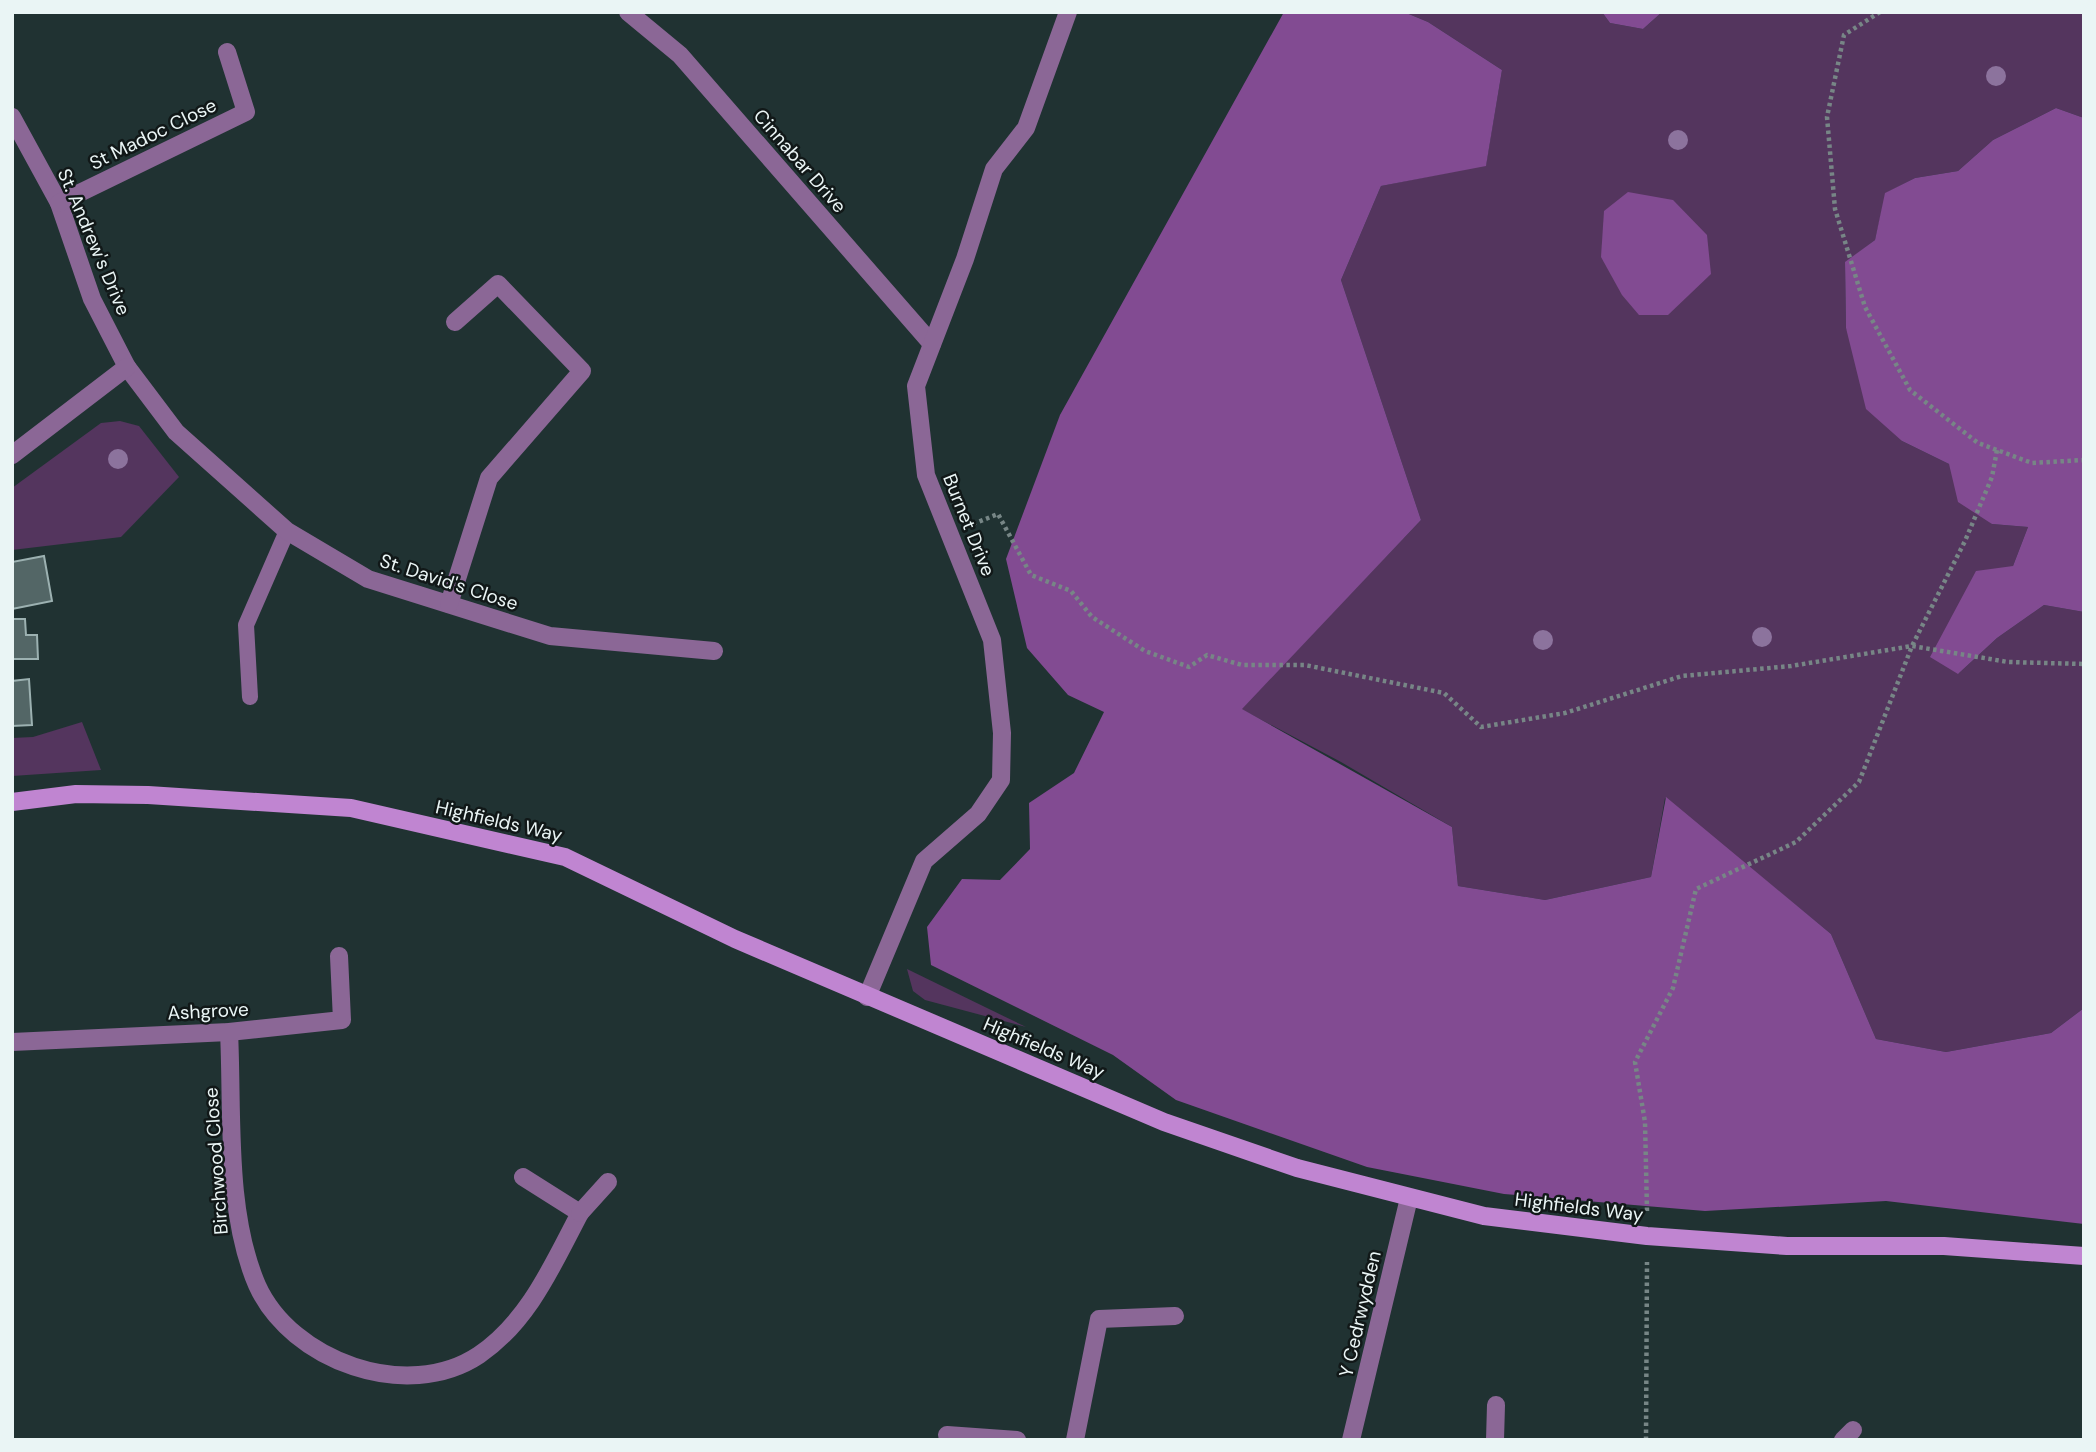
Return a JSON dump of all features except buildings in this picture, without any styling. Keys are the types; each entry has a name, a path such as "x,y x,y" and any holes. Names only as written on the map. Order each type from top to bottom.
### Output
{"main road":[{"name":"Highfields Way","path":"12,802 76,794 351,808 565,857 735,939 1164,1122 1297,1168 1485,1216 1647,1236 1787,1246 1944,1245 2084,1256"}],"street":[{"name":"Cinnabar Drive","path":"628,12 680,55 932,344"},
{"name":"Burnet Drive","path":"867,997 924,861 978,814 1001,780 1002,733 992,640 926,475 916,386 965,259 994,169 1026,128 1068,12"},
{"name":"St Madoc Close","path":"59,203 246,112 227,52"},
{"name":"St. Andrew's Drive","path":"12,117 59,203 92,299 127,367"},
{"path":"449,604 489,478 582,371 498,284 454,322"},
{"path":"12,455 127,367"},
{"name":"St. David's Close","path":"127,367 176,432 286,531 368,579 550,636 714,651"},
{"name":"Ashgrove","path":"12,1042 229,1032 342,1020 339,956"},
{"name":"Birchwood Close","path":"229,1032 236,1195 243,1248 258,1287 279,1318 312,1349 350,1366 393,1376 437,1372 478,1356 514,1324 543,1285 580,1213 608,1182"},
{"path":"523,1177 580,1213"},
{"name":"Y Cedrwydden","path":"1351,1440 1409,1198"},
{"path":"1075,1440 1098,1319 1175,1315"},
{"path":"1494,1440 1496,1405"},
{"path":"947,1435 1017,1440"}],"lane":[{"path":"250,697 246,625 286,531"}],"path":[{"path":"1880,12 1844,36 1827,117 1835,209 1864,307 1910,390 1978,443 2032,463 2084,460"},
{"path":"1646,1440 1645,1122 1635,1062 1673,988 1696,889 1796,842 1859,782 1912,646 1965,541 1992,477 1997,450"},
{"path":"998,514 1031,575 1071,591 1093,617 1145,651 1189,667 1207,655 1242,665 1305,665 1444,692 1481,727 1565,713 1682,676 1791,666 1912,646 2008,662 2084,664"}],"shaded area":[{"path":"1284,12 1404,12 1428,22 1502,70 1486,166 1381,186 1341,280 1421,520 1242,709 1452,827 1458,886 1545,900 1651,877 1666,797 1831,934 1876,1039 1946,1052 2051,1033 2084,1008 2084,1224 1886,1201 1705,1211 1504,1194 1367,1167 1176,1100 1113,1055 931,965 927,927 962,879 1000,880 1030,849 1029,803 1074,773 1104,712 1068,695 1027,648 1006,559 1060,415"},
{"path":"1404,12 1602,12 1610,23 1643,29 1662,12 2084,12 2084,118 2056,108 1993,140 1958,171 1915,178 1886,193 1875,240 1845,263 1846,328 1902,441 1949,464 1992,524 2028,527 2013,566 1958,674 1997,638 2044,605 2084,612 2084,1008 2051,1033 1946,1052 1876,1039 1831,934 1665,798 1651,877 1545,900 1458,886 1452,827 1341,762 1241,709 1421,520 1341,280 1381,186 1486,165 1502,70 1428,22"},
{"path":"1602,12 1662,12 1643,29 1610,23"},
{"path":"2056,108 2084,118 2084,612 2044,605 1997,638 1958,674 1930,657 1976,571 2013,566 2028,527 1992,524 1958,502 1949,464 1902,441 1866,409 1846,328 1845,262 1875,240 1885,193 1915,178 1958,171 1993,140"},
{"path":"1628,192 1673,200 1707,235 1711,274 1668,315 1639,315 1622,295 1601,257 1604,211"},
{"path":"120,421 139,426 179,477 121,537 12,550 12,488 101,423"},
{"path":"82,722 101,770 12,776 12,738 33,737"},
{"path":"907,969 1026,1027 925,1000 913,991"}]}
